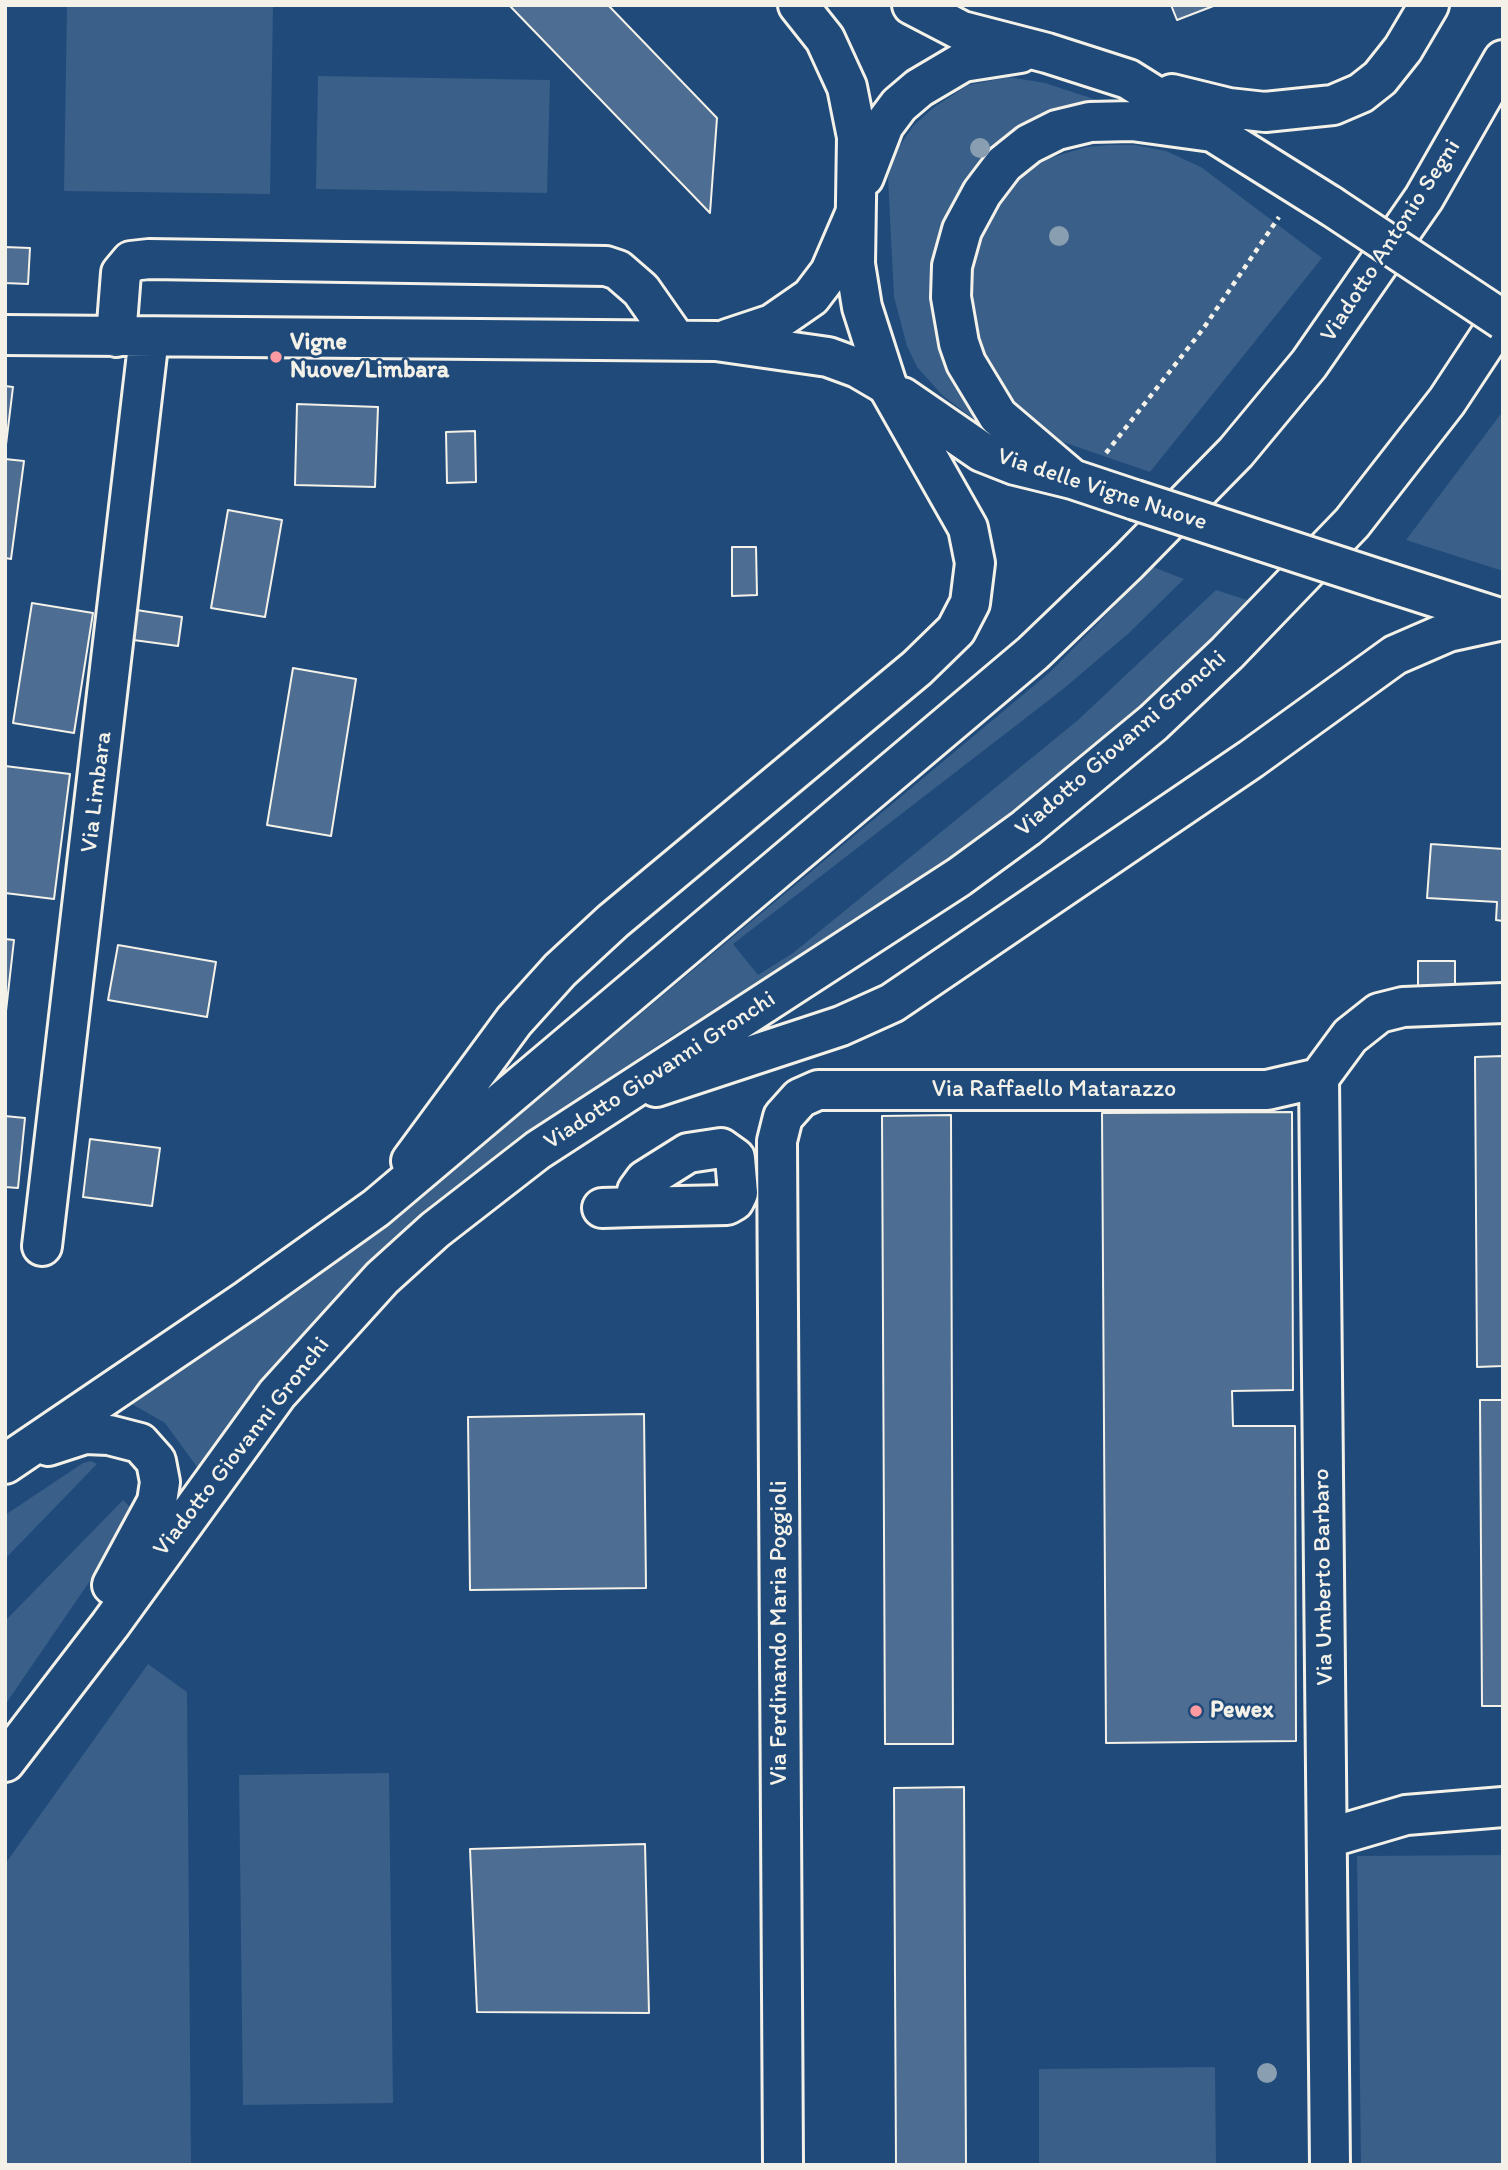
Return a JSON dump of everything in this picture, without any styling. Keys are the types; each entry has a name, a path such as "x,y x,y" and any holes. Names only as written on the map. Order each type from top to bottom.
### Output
{"main road":[{"path":"5,1464 247,1300 376,1208 514,1021 560,970 612,921 917,668 963,621 970,603 975,572 968,528 887,385 862,307 855,264 858,156 847,87 825,38 798,5"},
{"path":"912,5 945,25 1047,53 1195,100 1247,111 1278,113 1333,104 1361,93 1380,78 1403,50 1429,5"},
{"path":"855,214 866,169 880,132 891,114 908,96 942,71 963,62 998,55 1047,53"},
{"name":"Viadotto Antonio Segni","path":"376,1208 1033,653 1128,562 1268,415 1338,326 1404,229 1503,60"},
{"path":"1128,79 1503,318"},
{"path":"1078,481 999,415 966,363 956,330 951,297 952,266 962,230 982,193 1004,164 1029,144 1056,130 1090,122 1122,120 1153,122 1212,132"},
{"name":"Via delle Vigne Nuove","path":"716,341 772,324 811,297 830,272 855,214"},
{"name":"Via Limbara","path":"42,1246 132,337 121,273 131,261 149,259 606,266 618,270 641,290 676,340"},
{"name":"Viadotto Giovanni Gronchi","path":"5,1762 254,1424 300,1366 352,1308 410,1252 481,1193 610,1101 928,898 1026,828 1153,723 1220,660 1330,547 1399,465 1447,401 1503,318"},
{"name":"Via delle Vigne Nuove","path":"5,335 716,341 828,357 858,368 887,385 941,426 982,452 1503,620"},
{"path":"610,1101 841,1026 892,1003 1239,767 1395,655 1448,632 1503,620"},
{"path":"1319,1078 1350,1036 1379,1013 1403,1007 1503,1003"},
{"name":"Via Raffaello Matarazzo","path":"791,1105 818,1090 1267,1090 1319,1078"},
{"name":"Via Umberto Barbaro","path":"1319,1078 1330,2165"},
{"name":"Via Ferdinando Maria Poggioli","path":"783,2165 778,1177 779,1130 791,1105"},
{"path":"709,1148 731,1152 735,1158 737,1177 738,1193 734,1201 727,1205 618,1207 637,1191 645,1180 688,1153 709,1148"},
{"path":"737,1177 778,1177"},
{"path":"5,1472 56,1442 99,1434 140,1443 153,1456 159,1472 159,1492 152,1512 50,1704"},
{"path":"1328,1838 1406,1815 1503,1807"}],"path":[{"path":"1078,481 1203,328 1283,211"}],"shaded area":[{"path":"67,5 273,5 270,194 64,191"},
{"path":"318,76 550,80 547,193 316,189"},
{"path":"1009,77 1045,83 1097,100 1055,110 994,148 974,169 949,211 941,239 933,302 935,326 942,352 978,422 943,396 917,367 907,346 894,297 888,178 897,150 913,126 933,108 968,85"},
{"path":"1135,145 1166,151 1201,167 1322,258 1150,472 1028,430 975,352 968,275 989,208 1019,174 1040,161 1086,147"},
{"path":"1503,411 1503,571 1406,540"},
{"path":"1153,567 1184,579 1129,633 1062,690 733,944 758,975 793,953 1078,720 1216,590 1250,601 1131,715 1070,767 975,840 798,958 670,1037 542,1123 460,1186 353,1281 296,1345 197,1467 165,1423 130,1403 309,1281 425,1194 1049,673"},
{"path":"91,1461 97,1464 5,1559 5,1515 83,1463"},
{"path":"123,1500 131,1508 133,1518 5,1705 5,1621"},
{"path":"148,1664 187,1692 191,2165 5,2165 5,1864"},
{"path":"389,1773 393,2103 243,2105 239,1775"},
{"path":"1503,1855 1503,2165 1361,2165 1357,1856"},
{"path":"1215,2067 1216,2163 1039,2165 1039,2069"}],"building":[{"path":"509,5 608,5 717,118 710,213"},
{"path":"1171,5 1216,5 1177,20"},
{"path":"5,247 30,248 28,284 5,283"},
{"path":"5,386 13,387 5,453"},
{"path":"297,404 378,407 375,487 295,485"},
{"path":"475,431 476,482 447,483 446,432"},
{"path":"5,459 24,461 11,559 5,558"},
{"path":"228,510 282,520 265,617 211,608"},
{"path":"732,547 756,547 757,595 732,596"},
{"path":"32,603 93,613 74,733 13,723"},
{"path":"130,609 182,617 178,646 126,639"},
{"path":"293,668 356,679 331,836 267,825"},
{"path":"5,766 70,774 54,899 5,893"},
{"path":"1431,844 1503,849 1503,921 1496,920 1497,902 1427,898"},
{"path":"5,939 14,940 5,1020"},
{"path":"118,945 216,962 207,1017 108,1000"},
{"path":"1418,961 1455,961 1455,990 1418,990"},
{"path":"1503,1056 1503,1366 1477,1367 1475,1057"},
{"path":"1292,1112 1293,1390 1232,1391 1233,1426 1295,1426 1296,1741 1106,1743 1102,1113"},
{"path":"951,1115 953,1744 885,1744 882,1116"},
{"path":"5,1116 25,1118 18,1188 5,1187"},
{"path":"90,1139 160,1148 152,1206 83,1197"},
{"path":"1480,1400 1503,1400 1503,1706 1482,1706"},
{"path":"644,1414 646,1588 470,1590 468,1417"},
{"path":"964,1787 966,2165 896,2165 894,1788"},
{"path":"645,1844 649,2013 477,2012 470,1849"}],"place":[{"name":"Vigne Nuove/Limbara","path":"276,357"},
{"name":"Pewex","path":"1196,1711"}]}
